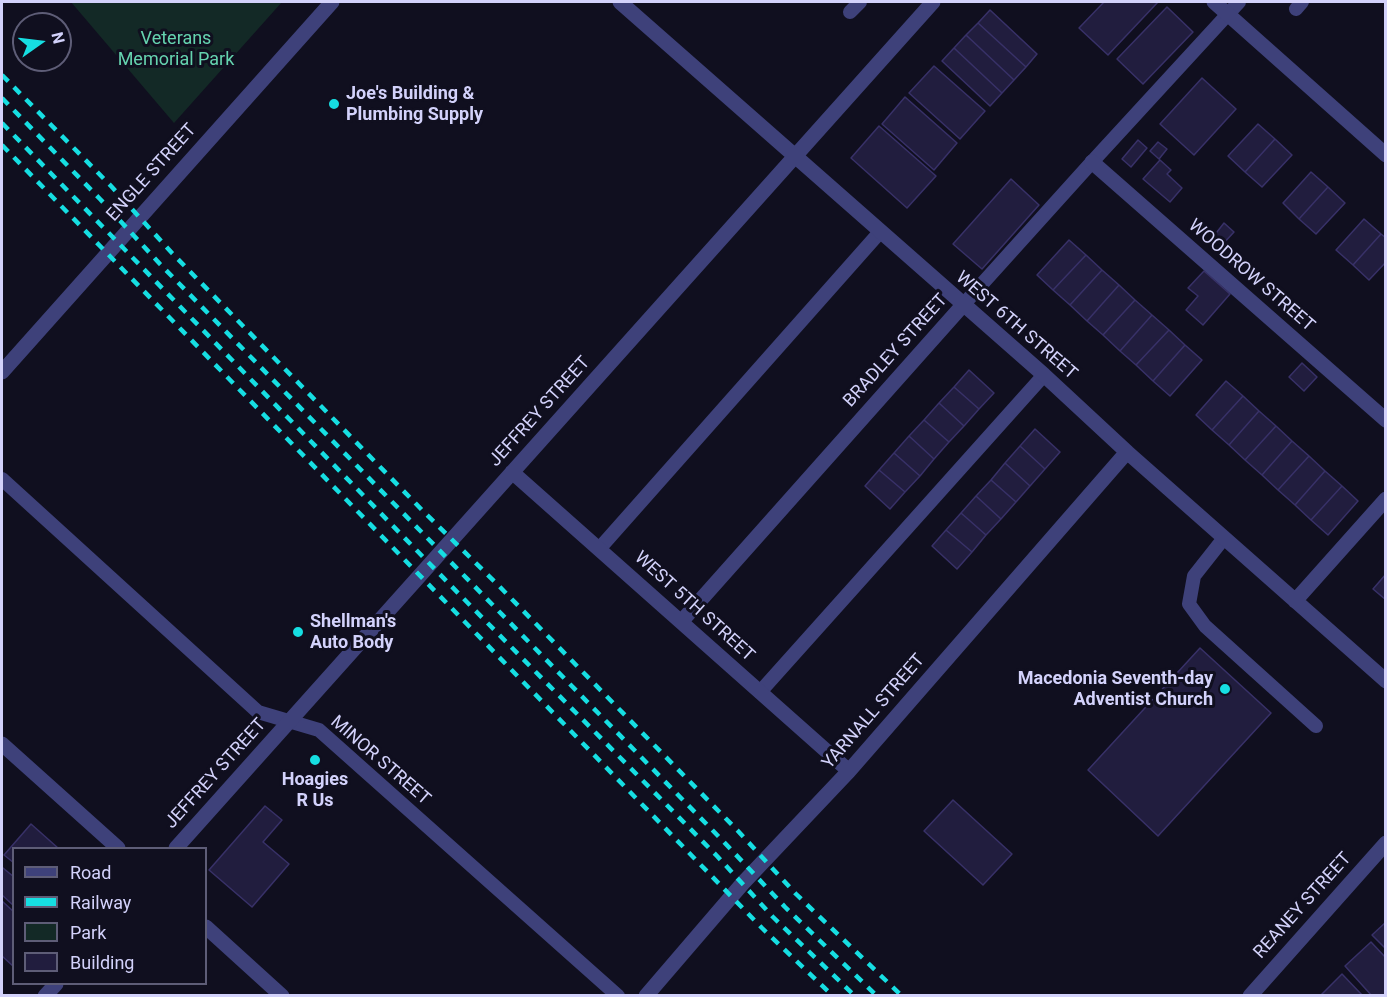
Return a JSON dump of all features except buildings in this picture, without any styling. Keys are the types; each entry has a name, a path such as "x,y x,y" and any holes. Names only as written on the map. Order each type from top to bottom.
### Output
{"street":[{"name":"ENGLE STREET","path":"2,372 332,2"},
{"name":"WEST 6TH STREET","path":"620,2 1044,375 1127,452 1386,681"},
{"name":"JEFFREY STREET","path":"178,847 933,2"},
{"path":"1214,2 1386,155"},
{"name":"WOODROW STREET","path":"1092,162 1386,420"},
{"name":"BRADLEY STREET","path":"681,622 963,305"},
{"name":"YARNALL STREET","path":"646,996 743,883 849,771 1127,452"},
{"name":"WEST 5TH STREET","path":"512,472 849,771"},
{"path":"1295,601 1386,499"},
{"path":"2,744 116,847"},
{"name":"REANEY STREET","path":"1250,996 1386,843"},
{"path":"207,928 282,996"}],"lane":[{"path":"850,12 860,2"},
{"name":"BRADLEY STREET","path":"963,305 1239,2"},
{"path":"599,549 880,232"},
{"path":"760,692 1044,375"},
{"name":"MINOR STREET","path":"2,479 258,712 319,730 618,996"},
{"path":"1224,538 1194,576 1189,604 1205,627 1316,726"}],"green space":[{"name":"Veterans Memorial Park","path":"71,2 282,2 174,123"}],"railway":[{"path":"2,75 423,511 738,831 796,894 902,996"},
{"path":"2,98 160,264 785,907 877,996"},
{"path":"2,123 717,856 773,917 855,996"},
{"path":"2,145 762,928 833,996"}],"place":[{"name":"Joe's Building & Plumbing Supply","path":"334,104"},
{"name":"Shellman's Auto Body","path":"298,632"},
{"name":"Macedonia Seventh-day Adventist Church","path":"1225,689"},
{"name":"Hoagies R Us","path":"315,760"}]}
